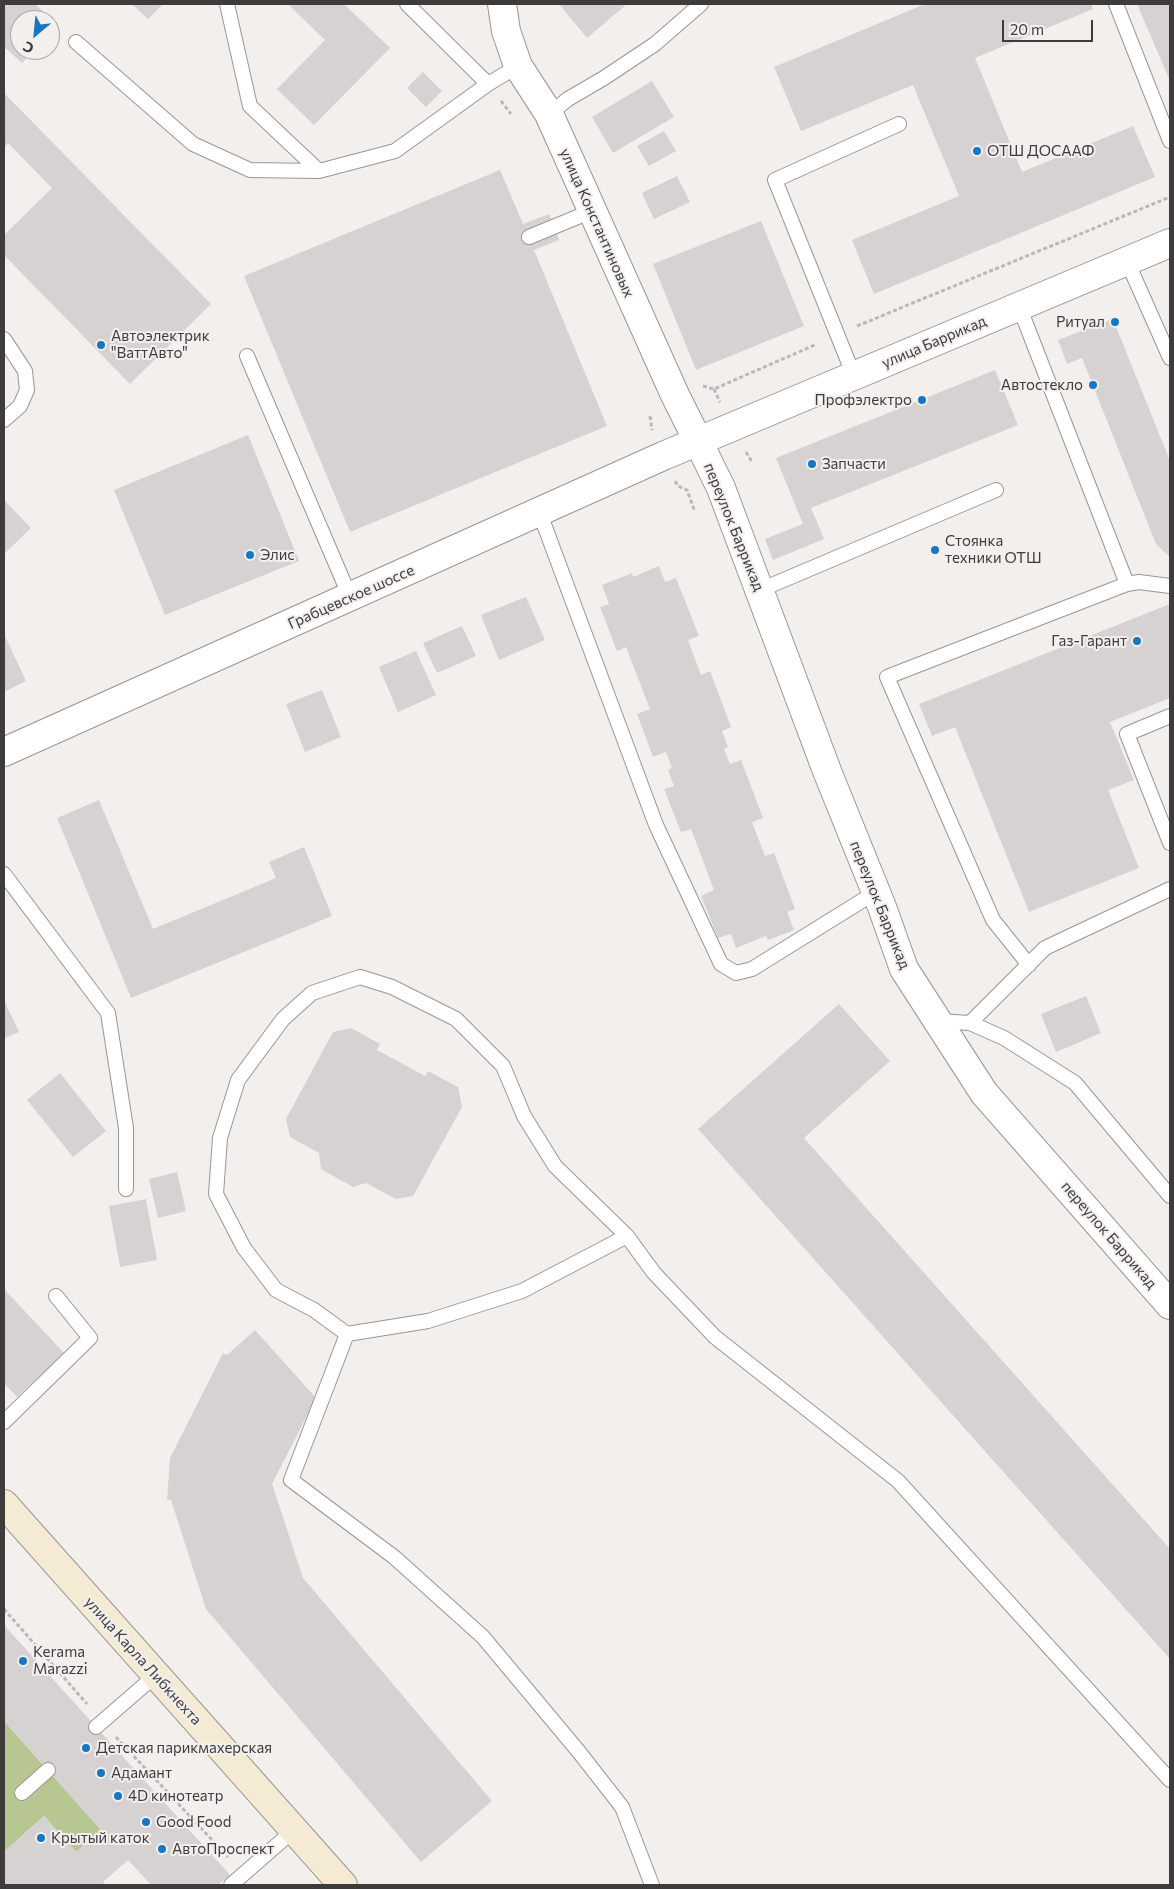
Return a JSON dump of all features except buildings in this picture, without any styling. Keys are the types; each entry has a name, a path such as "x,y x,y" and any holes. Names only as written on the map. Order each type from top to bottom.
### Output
{"main road":[{"name":"улица Карла Либкнехта","path":"4,1504 343,1885"}],"street":[{"name":"улица Константиновых","path":"502,4 506,31 518,66 549,114 675,395 698,441"},
{"name":"улица Баррикад","path":"698,441 1170,243"},
{"name":"Грабцевское шоссе","path":"4,752 698,441"},
{"name":"переулок Баррикад","path":"698,441 721,488 827,771 876,892 904,969 984,1093 1170,1305"}],"lane":[{"path":"228,4 250,106 319,171"},
{"path":"407,4 488,84"},
{"path":"549,114 568,99 655,44 701,4"},
{"path":"1116,4 1170,141"},
{"path":"76,42 193,144 250,170 319,171 395,151 488,84 518,66"},
{"path":"854,376 775,180 899,124"},
{"path":"529,237 592,211"},
{"path":"1128,261 1170,358"},
{"path":"1019,306 1127,584"},
{"path":"4,339 25,371 27,390 20,406 4,420"},
{"path":"247,356 350,597"},
{"path":"760,590 996,490"},
{"path":"539,512 656,825 721,964 736,973 752,968 876,892"},
{"path":"1029,965 993,920 887,677 1127,584 1139,582 1170,586"},
{"path":"1170,716 1127,734 1170,843"},
{"path":"4,874 108,1013 126,1128 126,1189"},
{"path":"970,1023 1046,948 1170,889"},
{"path":"627,1236 522,1291 428,1321 347,1334 314,1310 276,1290 244,1248 216,1194 220,1138 238,1080 283,1019 312,993 360,977 392,987 456,1019 503,1066 524,1116 555,1166 627,1236 654,1273 715,1337 898,1480 1170,1780"},
{"path":"938,1021 970,1023 1004,1038 1075,1083 1170,1196"},
{"path":"4,1422 90,1338 56,1296"},
{"path":"347,1334 291,1480 394,1557 483,1637 579,1752 622,1807 652,1885"},
{"path":"100,1725 156,1675"},
{"path":"22,1793 48,1770"},
{"path":"231,1885 294,1830"}],"path":[{"path":"488,84 516,121"},
{"path":"649,407 652,433"},
{"path":"4,1609 100,1725 243,1874"}],"green space":[{"path":"4,1721 101,1830 76,1852 44,1816 4,1852"}],"place":[{"name":"ОТШ ДОСААФ","path":"977,151"},
{"name":"Ритуал","path":"1115,322"},
{"name":"Автоэлектрик \"ВаттАвто\"","path":"101,345"},
{"name":"Автостекло","path":"1093,385"},
{"name":"Профэлектро","path":"922,400"},
{"name":"Запчасти","path":"812,464"},
{"name":"Стоянка техники ОТШ","path":"935,550"},
{"name":"Элис","path":"250,555"},
{"name":"Газ-Гарант","path":"1137,641"},
{"name":"Kerama Marazzi","path":"23,1661"},
{"name":"Детская парикмахерская","path":"86,1748"},
{"name":"Адамант","path":"101,1773"},
{"name":"4D кинотеатр","path":"118,1796"},
{"name":"Good Food","path":"146,1822"},
{"name":"Крытый каток","path":"41,1838"},
{"name":"АвтоПроспект","path":"162,1849"}]}
